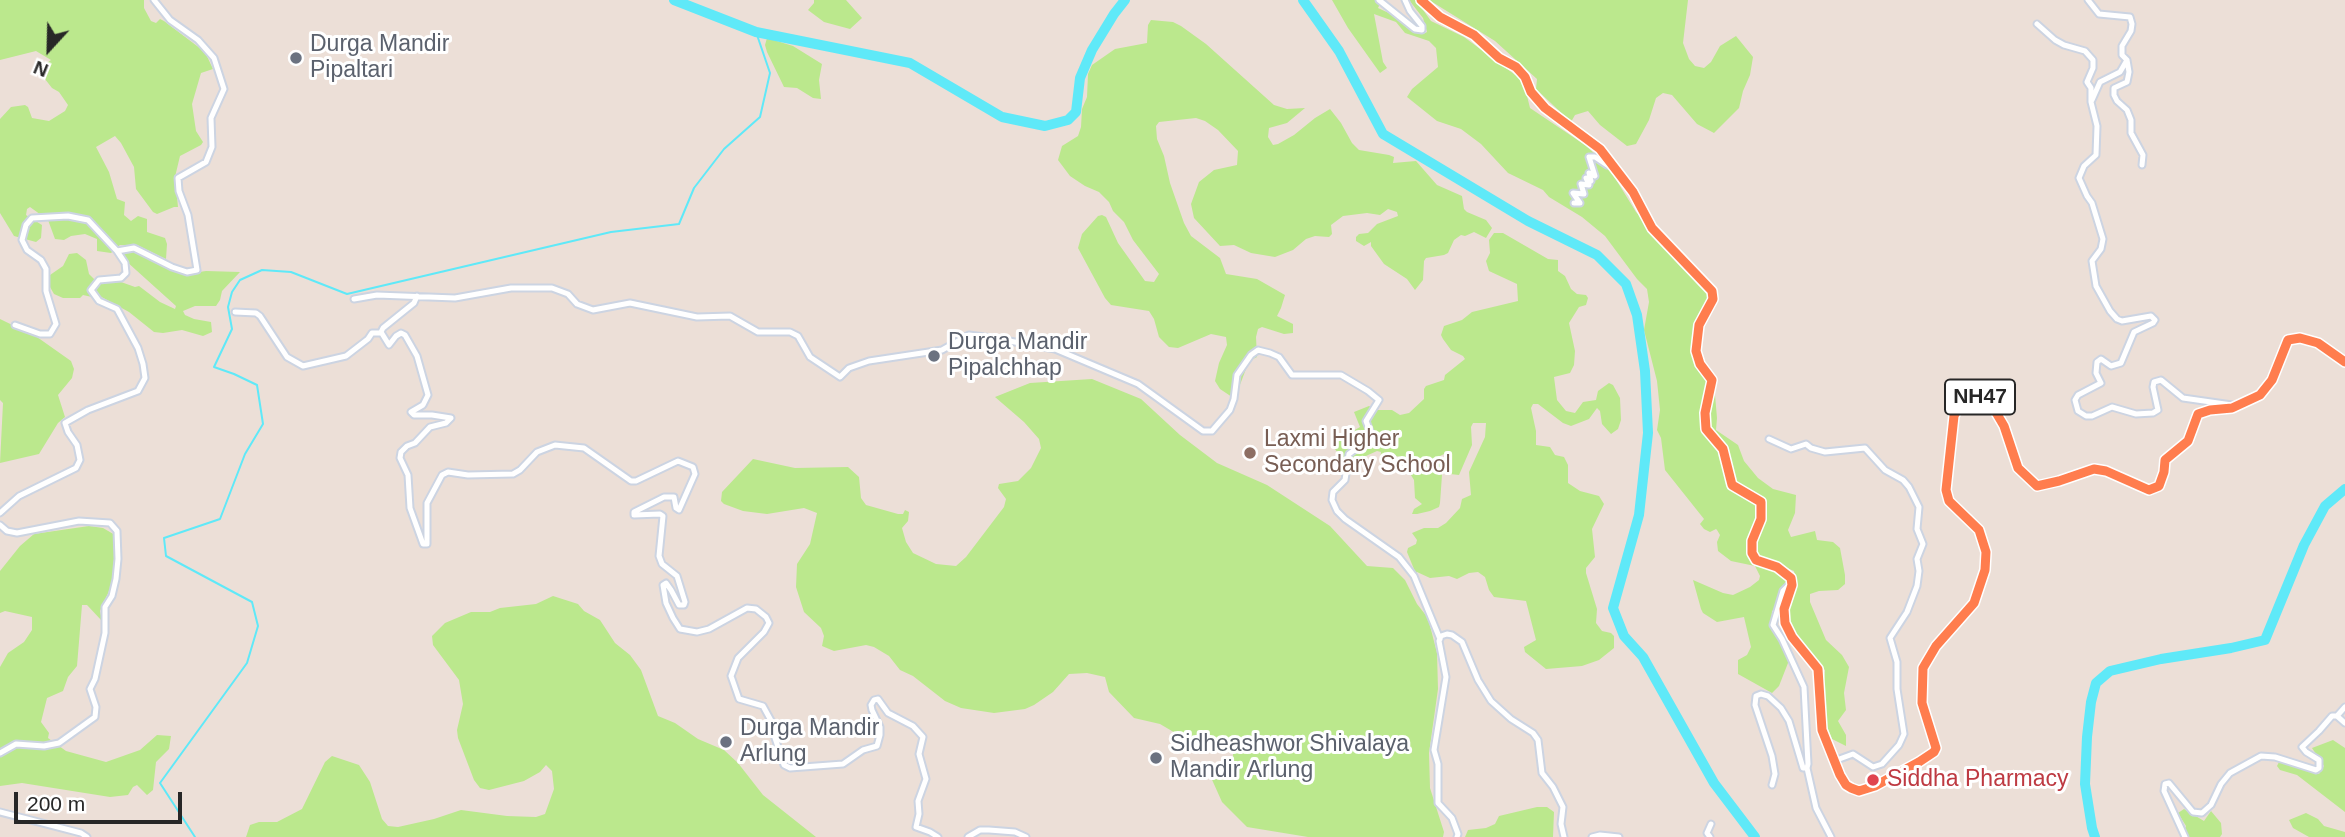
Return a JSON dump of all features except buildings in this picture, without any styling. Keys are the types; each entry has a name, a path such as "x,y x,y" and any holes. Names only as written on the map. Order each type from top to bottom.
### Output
{"highway":[{"path":"1421,0 1440,17 1474,34 1499,58 1516,67 1525,77 1531,92 1545,108 1600,149 1633,192 1657,234 1712,291 1713,299 1699,325 1696,351 1700,363 1713,380 1705,412 1706,429 1723,449 1732,485 1761,502 1761,519 1752,541 1752,553 1756,560 1777,567 1791,578 1792,582"},
{"name":"NH47","path":"1792,582 1784,609 1784,623 1818,669 1821,724 1826,745 1846,785 1859,791 1875,786 1934,752 1936,743 1923,703 1923,668 1936,646 1974,603 1985,570 1986,552 1979,530 1949,501 1946,490 1954,416 1963,398 1972,394 1983,398 1994,409 2004,426 2018,468 2037,486 2094,468 2149,490 2159,486 2165,460 2188,441 2198,414 2235,407 2260,395 2272,380 2288,340 2300,338 2318,343 2345,362"}],"street":[{"path":"117,251 134,248 172,267 187,272 197,270 188,215 179,191 178,178 205,162 212,146 211,118 224,89 214,58 198,40 170,20 155,0"},
{"path":"1379,0 1415,29 1422,30 1405,0"},
{"path":"2088,0 2099,14 2130,17 2132,23 2131,31 2122,46 2122,55 2127,60 2129,72 2127,82 2114,88 2114,95 2127,110 2131,120 2131,133 2143,155 2142,165"},
{"path":"2037,24 2064,45 2091,55 2093,60 2093,68 2087,82 2091,88 2096,126 2096,155 2084,166 2079,178 2092,203 2104,239 2101,249 2092,261 2094,279 2110,311 2117,318 2122,321 2151,316 2155,320 2134,332 2121,363 2110,366 2101,359 2097,362 2096,373 2101,383 2078,395 2075,400 2078,411 2092,416 2112,407 2136,414 2153,413 2158,410 2154,382 2161,380 2183,398 2220,402 2235,407"},
{"path":"2091,102 2100,82 2120,72 2127,60"},
{"path":"1574,203 1580,203 1573,193 1584,194 1581,184 1589,185 1586,177 1592,180 1589,173 1595,176 1589,157 1595,157 1613,166"},
{"path":"0,513 19,496 76,468 80,460 77,446 65,424 88,410 138,391 145,377 138,348 117,309 99,301 91,290 99,280 121,278 126,273 125,263 117,251 88,220 68,216 32,218 26,225 22,240 27,250 41,260 46,269 46,291 55,324 50,334 40,334 15,325"},
{"path":"354,299 377,295 455,298 511,288 552,288 568,294 577,303 593,310 616,304 639,303 670,313 698,317 730,316 758,332 785,331 798,336 810,357 840,377 849,368 870,360 942,350 969,335 992,338 1055,349 1138,384 1203,431 1212,431 1223,421 1234,400 1237,375 1251,355 1258,351 1279,357 1292,374 1341,375 1379,400 1366,421 1371,434 1349,454 1345,480 1332,492 1332,500 1345,519 1399,557 1414,576 1440,639 1446,677 1434,740 1438,764 1437,796 1438,803 1452,818 1457,837"},
{"path":"381,333 383,328 414,303 417,296"},
{"path":"235,312 256,313 260,316 287,357 303,366 346,356 372,333 381,333"},
{"path":"381,333 389,345 396,336 401,333 405,335 417,356 428,395 423,405 411,412 414,415 451,418 446,423 430,427 415,443 401,452 400,458 408,475 410,508 423,544 427,544 426,503 442,475 448,472 468,475 513,474 537,452 555,445 584,448 631,481 678,461 693,467 695,474 679,510 674,497 664,496 634,512 634,515 663,516 659,556 662,564 677,576 684,605 679,605 666,583 663,585 666,603 680,629 697,632 709,629 747,608 756,609 766,617 769,623 764,632 738,657 731,676 739,699 763,706 774,726 784,765 790,768 843,764 863,750 877,746 880,727 872,710 874,700 878,699 888,713 913,726 923,737 919,754 926,779 918,801 916,827 930,831 938,837"},
{"path":"1769,439 1791,449 1806,444 1825,452 1866,448 1885,470 1903,480 1919,507 1917,529 1923,544 1917,559 1917,586 1907,612 1891,638 1897,662 1897,689 1904,734 1899,745 1882,764 1873,767 1853,754 1834,761"},
{"path":"0,525 7,531 17,533 79,521 110,523 117,531 118,559 112,596 105,607 104,633 95,679 90,689 96,706 95,717 59,744 16,744 0,753"},
{"path":"1792,582 1783,591 1773,625 1804,687 1807,768 1816,808 1831,837"},
{"path":"1440,639 1447,634 1462,642 1478,680 1491,701 1511,719 1533,733 1538,740 1542,773 1551,782 1563,807 1561,824 1564,837"},
{"path":"1772,785 1772,756 1755,705 1756,696 1768,696 1781,708 1789,720 1803,768 1807,768"},
{"path":"2185,837 2164,791 2165,784 2169,783 2188,808 2197,814 2206,812 2211,806 2221,784 2230,773 2261,756 2275,757 2316,770 2319,768 2319,760 2302,747 2332,716 2337,716 2345,707"},
{"path":"2337,716 2345,723"},
{"path":"0,812 85,836 94,836"},
{"path":"1710,837 1707,833 1711,824"},
{"path":"968,837 980,830 1015,832 1026,837"},
{"path":"1592,837 1619,837"}],"green space":[{"path":"0,0 144,0 144,8 151,21 164,21 205,52 213,69 201,73 192,104 196,131 203,142 180,156 175,177 178,207 157,214 153,212 136,189 134,167 115,136 96,147 109,172 117,199 125,202 124,215 131,221 138,216 147,219 147,232 165,238 166,259 137,245 120,245 111,253 97,251 97,239 85,234 64,240 55,239 48,220 30,207 26,215 42,225 41,238 36,242 14,236 0,213 0,119 11,107 25,105 32,118 49,121 65,111 68,105 41,74 40,68 51,60 36,51 0,60"},
{"path":"814,0 846,0 862,18 850,29 824,22 808,10"},
{"path":"1332,0 1382,0 1378,8 1391,14 1411,31 1423,34 1427,32 1423,18 1409,0 1416,0 1431,21 1464,37 1518,77 1524,84 1530,108 1585,145 1607,165 1636,212 1652,228 1671,256 1707,290 1708,299 1693,355 1697,369 1706,378 1709,401 1715,395 1716,430 1738,445 1744,461 1758,478 1773,489 1796,495 1795,513 1788,530 1791,537 1815,531 1817,540 1833,542 1840,548 1845,584 1838,590 1810,594 1810,602 1826,640 1842,655 1849,667 1844,693 1846,710 1838,721 1846,735 1846,746 1832,739 1824,719 1822,699 1825,670 1808,655 1789,624 1787,611 1796,582 1794,571 1777,564 1786,577 1788,588 1784,604 1772,611 1771,626 1788,655 1788,663 1779,686 1772,693 1738,674 1738,660 1747,655 1751,647 1744,617 1717,622 1701,609 1693,580 1733,595 1750,587 1760,576 1755,566 1731,561 1718,551 1717,542 1720,535 1717,530 1710,532 1704,529 1700,524 1704,519 1665,470 1661,438 1657,430 1660,410 1657,381 1644,330 1649,302 1647,289 1605,236 1582,217 1549,197 1543,190 1508,173 1481,144 1461,129 1437,121 1407,97 1412,89 1438,67 1436,48 1429,41 1405,33 1396,22 1374,14 1383,62 1387,68 1380,73"},
{"path":"1429,0 1688,0 1683,43 1689,59 1695,66 1704,68 1711,62 1720,46 1736,36 1753,57 1750,75 1739,108 1714,133 1697,124 1672,95 1663,93 1656,98 1649,120 1636,144 1627,146 1600,125 1588,111 1575,115 1571,122 1536,89 1537,79 1495,41"},
{"path":"1151,20 1173,22 1181,26 1206,44 1274,105 1287,109 1305,108 1287,123 1269,128 1268,137 1273,145 1294,135 1330,109 1359,150 1389,155 1394,157 1393,163 1416,161 1437,185 1462,196 1464,209 1486,220 1492,228 1486,238 1474,232 1461,235 1454,240 1448,253 1426,258 1423,280 1415,290 1407,279 1384,264 1371,242 1364,246 1356,241 1359,234 1368,233 1377,224 1398,216 1397,212 1388,209 1380,215 1367,213 1343,216 1331,225 1332,234 1329,237 1315,236 1306,239 1293,250 1275,257 1251,253 1234,245 1220,246 1194,218 1191,204 1199,182 1214,170 1237,165 1238,151 1205,121 1196,118 1159,122 1156,126 1157,139 1184,223 1191,236 1220,258 1226,274 1257,279 1285,295 1277,316 1293,324 1293,333 1284,334 1262,327 1258,329 1257,357 1249,361 1238,390 1232,397 1220,389 1215,381 1227,345 1226,337 1211,334 1178,348 1169,347 1159,337 1149,311 1111,305 1105,298 1078,248 1082,234 1098,216 1106,217 1118,243 1145,281 1154,282 1159,274 1109,202 1099,192 1070,176 1058,160 1062,146 1078,136 1082,109 1087,97 1088,74 1092,65 1115,49 1147,43"},
{"path":"767,38 793,46 822,64 819,80 821,99 813,98 797,88 784,87 767,52"},
{"path":"1494,233 1503,233 1548,259 1558,260 1558,271 1565,276 1571,289 1588,298 1586,305 1579,307 1569,323 1575,351 1574,365 1570,373 1554,377 1557,400 1566,411 1575,413 1583,402 1596,400 1598,391 1609,383 1620,398 1621,420 1618,429 1611,434 1602,424 1597,408 1589,419 1571,426 1538,404 1533,404 1531,408 1536,445 1550,447 1555,455 1564,457 1568,465 1568,483 1580,491 1599,496 1604,504 1592,529 1595,557 1586,568 1586,573 1597,609 1596,623 1602,631 1614,636 1614,648 1599,660 1582,666 1546,669 1525,652 1524,647 1536,640 1526,601 1494,597 1485,577 1478,572 1457,579 1449,576 1430,578 1417,572 1416,574 1407,552 1408,548 1416,544 1417,540 1412,533 1424,528 1438,528 1446,523 1460,508 1462,499 1471,495 1469,472 1485,437 1486,423 1473,423 1472,445 1459,475 1450,474 1446,457 1444,454 1440,456 1442,475 1439,507 1417,514 1412,514 1414,509 1422,504 1415,498 1414,480 1400,457 1396,456 1393,465 1385,468 1380,461 1381,452 1377,451 1346,465 1335,449 1335,436 1346,435 1360,427 1354,412 1369,406 1378,410 1392,410 1400,415 1409,413 1424,399 1426,386 1444,380 1445,375 1465,359 1451,350 1443,339 1441,335 1444,326 1462,320 1472,312 1518,301 1517,284 1489,271 1486,261 1490,253 1489,240"},
{"path":"135,250 186,274 206,271 240,272 222,291 216,306 195,306 183,311 194,319 211,322 212,332 203,336 182,330 154,332 129,312 96,294 92,297 83,295 80,298 63,298 54,294 50,287 50,275 63,266 69,254 77,253 86,260 89,274 97,282 121,282 139,286 160,302 175,309 176,306 126,261 123,251"},
{"path":"0,319 37,337 71,361 74,369 72,378 58,395 65,417 58,423 39,454 0,463 3,403 0,400"},
{"path":"1092,379 1141,399 1180,435 1217,463 1267,485 1330,526 1367,566 1393,568 1405,580 1417,604 1428,618 1437,653 1438,689 1429,753 1430,788 1444,832 1443,837 1308,837 1247,827 1222,802 1209,773 1223,769 1233,760 1230,744 1194,744 1160,724 1134,718 1109,692 1105,677 1087,673 1069,674 1053,692 1034,705 1025,709 994,713 961,708 945,701 913,676 900,670 889,656 874,647 866,645 834,651 822,646 824,636 821,628 804,612 796,587 797,564 810,544 817,513 804,508 767,514 743,511 721,501 722,492 753,459 795,468 848,467 859,477 861,498 866,505 898,514 903,514 905,510 909,512 908,521 902,528 913,553 936,564 956,566 1004,507 1006,499 998,488 999,484 1018,481 1031,468 1041,448 1039,439 1024,422 995,397 1030,383"},
{"path":"89,526 103,528 115,535 113,582 100,611 102,621 87,605 82,605 77,666 68,677 63,691 47,698 41,722 49,733 48,738 66,751 106,762 140,750 157,735 171,736 169,749 156,762 153,790 147,795 137,785 128,795 110,797 22,783 0,786 0,667 8,653 24,642 32,630 32,617 5,611 0,613 0,571 20,546 34,534"},
{"path":"553,596 578,604 584,611 600,620 615,643 630,655 641,670 658,716 675,723 698,739 724,750 763,795 816,837 246,837 250,825 277,822 302,809 325,762 332,756 359,765 370,782 382,819 388,826 398,827 461,810 507,816 536,817 545,814 554,789 552,771 546,765 540,772 524,781 489,790 480,788 474,780 458,738 457,730 463,704 459,680 433,645 432,636 445,623 471,612 490,612 500,608 536,604"},
{"path":"2333,740 2345,748 2345,812 2297,775 2280,770 2277,766 2279,762 2319,774 2324,766 2312,748"},
{"path":"1547,807 1554,812 1553,837 1465,837 1468,830 1495,824 1499,816"},
{"path":"2184,809 2204,821 2211,811 2221,823 2220,837 2186,837 2186,826 2178,813"},
{"path":"2306,813 2318,819 2324,826 2345,832 2345,837 2309,837 2293,828 2289,820"}],"waterway":[{"path":"674,0 756,32 910,63 1002,117 1045,126 1068,120 1076,112 1080,78 1092,50 1125,0"},
{"path":"1303,0 1339,51 1383,134 1528,221 1597,255 1626,284 1637,315 1645,371 1648,433 1639,515 1613,608 1624,636 1643,657 1714,783 1755,837"},
{"path":"195,837 160,783 247,663 258,626 252,602 166,556 164,538 220,519 245,454 263,424 257,385 214,367 232,329 228,307 232,292 240,280 262,270 291,272 347,294 611,232 679,224 694,188 724,149 760,117 770,73 756,32"},
{"path":"2095,837 2085,784 2087,737 2096,683 2110,671 2265,640 2304,545 2325,506 2345,489"}],"place":[{"name":"Durga Mandir Pipaltari","path":"296,58"},
{"name":"Durga Mandir Pipalchhap","path":"934,356"},
{"name":"Laxmi Higher Secondary School","path":"1250,453"},
{"name":"Durga Mandir Arlung","path":"726,742"},
{"name":"Sidheashwor Shivalaya Mandir Arlung","path":"1156,758"},
{"name":"Siddha Pharmacy","path":"1873,780"}]}
